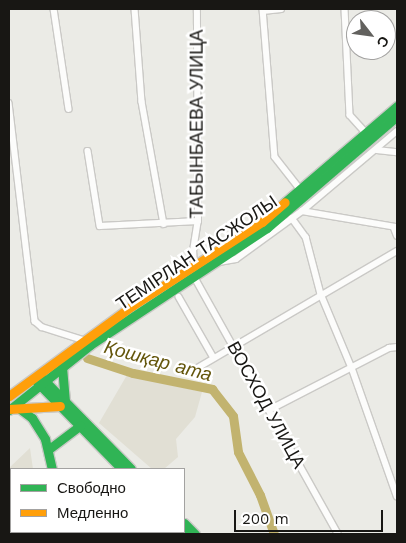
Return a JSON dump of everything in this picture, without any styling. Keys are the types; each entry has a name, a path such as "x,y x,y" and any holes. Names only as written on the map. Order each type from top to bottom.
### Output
{"main road":[{"name":"ТЕМІРЛАН ТАСЖОЛЫ","path":"9,396 62,366 304,193 397,106"},
{"name":"ТЕМІРЛАН ТАСЖОЛЫ","path":"9,410 83,340 194,272 219,262 397,116"},
{"path":"62,366 63,404 80,426 121,468"},
{"path":"39,380 130,468"},
{"path":"9,410 63,404"},
{"path":"20,409 32,418 45,440 49,449 52,468"},
{"path":"49,449 80,426"},
{"path":"185,524 195,534"}],"street":[{"path":"54,9 69,109"},
{"path":"134,9 142,102 164,224"},
{"name":"ТАБЫНБАЕВА УЛИЦА","path":"194,272 192,251 198,221 197,9"},
{"path":"281,9 263,10 275,157 304,193"},
{"path":"345,9 350,115 366,133"},
{"path":"9,103 12,169 37,324 83,340"},
{"path":"219,262 236,260 302,211 397,131"},
{"path":"376,150 397,152"},
{"path":"88,151 100,226 198,221"},
{"path":"302,211 396,227 397,235"},
{"path":"292,218 306,237 320,294 352,368 397,496"},
{"path":"194,370 234,348 320,294 397,251"},
{"name":"ВОСХОД УЛИЦА","path":"194,272 234,348 338,534"},
{"path":"179,297 214,358"},
{"path":"269,410 397,347"}],"shaded area":[{"path":"127,375 202,392 195,417 176,439 178,457 165,468 151,468 99,423"},
{"path":"30,448 33,468 10,468 10,533 45,534 9,534 9,468"}],"waterway":[{"name":"Қошқар ата","path":"87,358 133,373 212,389 233,416 238,452 260,495 274,534"}],"traffic: fast":[{"path":"285,202 397,106"},
{"path":"9,410 90,345 267,228 397,116"},
{"path":"62,367 65,401"},
{"path":"42,378 130,468"},
{"path":"37,382 121,468"},
{"path":"20,409 32,418 45,439 52,468"},
{"path":"49,449 80,426"},
{"path":"185,524 195,534"}],"traffic: slow":[{"path":"9,396 132,306 262,222 285,202"},
{"path":"9,409 60,406"}]}
